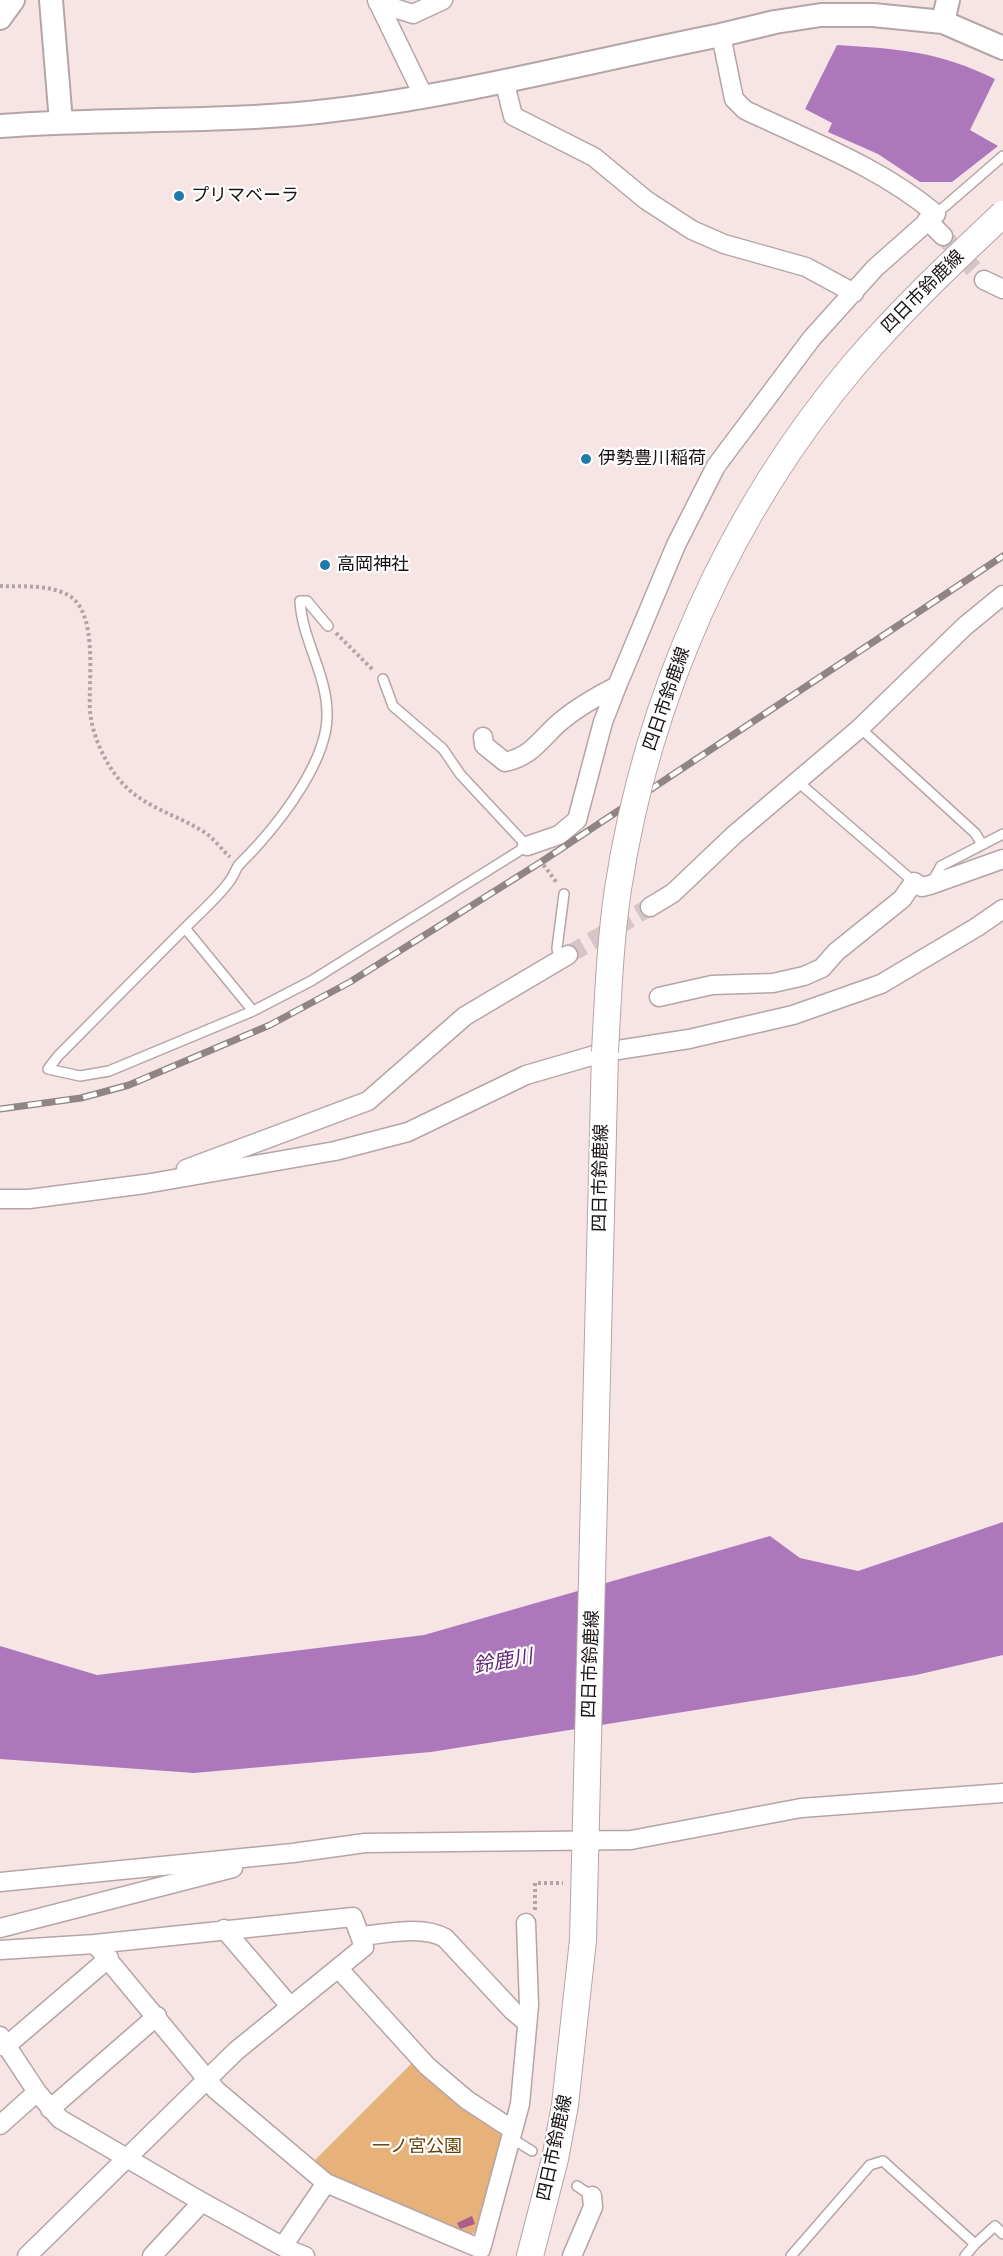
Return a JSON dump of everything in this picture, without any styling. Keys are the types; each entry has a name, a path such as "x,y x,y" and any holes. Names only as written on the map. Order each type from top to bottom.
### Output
{"main road":[{"name":"四日市鈴鹿線","path":"530,2256 555,2159 567,2094 577,2007 585,1882 598,1372 602,1082 618,890 641,777 680,659 723,562 761,495 854,366 917,296 1003,214"}],"street":[{"path":"0,18 14,0"},
{"path":"51,0 62,122"},
{"path":"378,2 413,14 443,0"},
{"path":"378,2 423,95"},
{"path":"0,126 62,122 251,118 373,105 504,80 775,22 874,7 945,11 1003,48"},
{"path":"721,35 734,99 744,110 870,169 916,197 943,236"},
{"path":"504,80 513,116 594,157 646,200 692,230 724,244 806,267 854,293"},
{"path":"527,846 559,834 577,820 603,723 617,686 676,545 716,466 812,338 875,268 931,217"},
{"path":"984,280 1003,289"},
{"path":"650,907 673,893 797,781 860,728 965,626 1003,595"},
{"path":"483,738 484,745 505,762 522,758 561,721 598,695 617,686"},
{"path":"659,997 712,985 773,983 804,976 822,968 836,952 922,883 1003,859"},
{"path":"0,1198 28,1199 145,1184 335,1151 408,1132 526,1075 605,1052 689,1039 793,1015 881,984 1003,909"},
{"path":"145,1184 369,1101 465,1016 563,958"},
{"path":"0,1882 293,1853 365,1843 586,1834 631,1840 801,1808 1003,1793"},
{"path":"0,1928 293,1853"},
{"path":"0,1950 95,1944 353,1917 364,1947 236,2050 129,2158 27,2256"},
{"path":"95,1944 208,2077 216,2090 326,2183 481,2249 520,2104 529,2005 526,1923"},
{"path":"224,1929 290,2006"},
{"path":"360,1935 423,1931 446,1938 513,2011 526,2022"},
{"path":"109,1958 3,2042 50,2109 60,2119 290,2252 326,2183"},
{"path":"338,1968 427,2066 512,2134"},
{"path":"50,2109 157,2016"},
{"path":"0,2125 37,2092"},
{"path":"572,2256 593,2207 585,2191"},
{"path":"152,2256 202,2202"}],"lane":[{"path":"931,217 1003,156"},
{"path":"328,626 307,601 300,601 301,620 324,689 328,715 324,740 305,780 286,809 238,866 229,882 58,1056 48,1069 80,1076 109,1071 254,1011 311,981 527,846 460,774 442,749 393,706 383,679"},
{"path":"860,728 975,833 982,844"},
{"path":"797,781 922,883 941,866 1003,834"},
{"path":"563,958 557,948 564,894"},
{"path":"185,928 254,1011"},
{"path":"512,2134 532,2151"},
{"path":"791,2256 870,2165 883,2161 975,2244"},
{"path":"965,2256 994,2226 1003,2234"}],"path":[{"path":"0,586 43,587 74,598 84,614 91,660 90,713 96,738 117,777 149,805 207,834 238,866"},
{"path":"328,626 383,679"},
{"path":"527,846 564,894"},
{"path":"526,1923 536,1922 535,1883 585,1882"}],"green space":[{"name":"一ノ宮公園","path":"413,2062 503,2132 481,2230 467,2236 329,2175 315,2160"}],"water":[{"path":"837,45 918,53 955,62 995,79 970,130 998,146 952,182 920,182 878,154 828,132 832,123 805,109"},
{"name":"鈴鹿川","path":"1003,1522 1003,1655 916,1675 431,1752 194,1773 0,1759 0,1646 97,1675 424,1635 770,1536 800,1558 858,1571"}],"building":[{"path":"472,2216 475,2224 460,2229 457,2223"}],"tunnel":[{"path":"943,236 984,280"},
{"path":"568,955 650,907"}],"railway":[{"path":"0,1109 81,1098 129,1085 270,1025 350,982 541,862 1003,556"}],"place":[{"name":"プリマベーラ","path":"179,196"},
{"name":"伊勢豊川稲荷","path":"586,459"},
{"name":"高岡神社","path":"325,565"}]}
